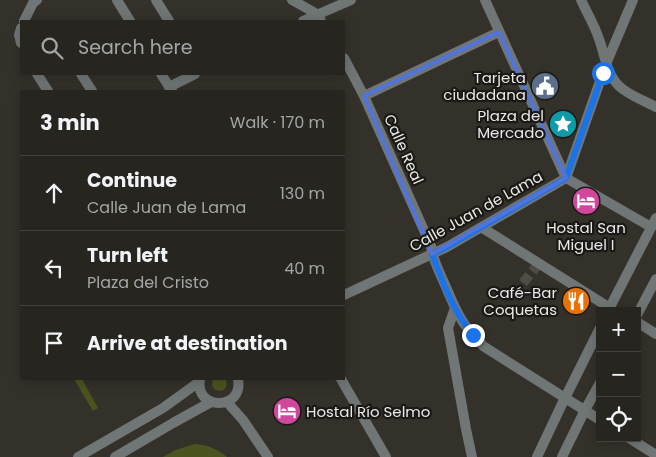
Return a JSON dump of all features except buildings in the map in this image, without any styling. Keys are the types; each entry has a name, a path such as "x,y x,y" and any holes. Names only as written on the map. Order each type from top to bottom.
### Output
{"street":[{"path":"24,20 33,3 37,0"},
{"path":"118,0 129,20"},
{"path":"156,0 168,20"},
{"path":"292,0 319,18 351,0"},
{"path":"485,0 566,178 654,223 610,307"},
{"path":"581,0 599,39 606,64 618,86 656,108"},
{"name":"Calle Juan de Lama","path":"345,295 432,254 566,178 606,64 633,0"},
{"path":"364,96 499,32"},
{"name":"Calle Real","path":"345,60 364,96 431,246 432,254 455,308 466,328 483,346 564,398"},
{"path":"38,75 47,90"},
{"path":"82,75 91,90"},
{"path":"163,75 171,89 193,75"},
{"path":"481,227 606,307"},
{"path":"641,307 656,279"},
{"path":"455,308 448,328 472,457"},
{"path":"641,325 656,334"},
{"path":"537,457 564,398 596,336"},
{"path":"342,380 386,457"},
{"path":"200,381 202,394 206,399 217,403 227,402 235,395 240,381"},
{"path":"78,457 163,408 200,381"},
{"path":"562,457 596,391"},
{"path":"564,398 596,417"},
{"path":"115,457 212,402"},
{"path":"227,402 243,420 268,457"},
{"path":"637,442 654,450"}],"highlighted area":[{"path":"499,32 566,178 432,254 364,96"}],"green space":[{"path":"75,380 83,380 98,408 93,411"},
{"path":"213,380 225,380 227,384 222,391 215,390 212,386"},
{"path":"195,444 212,448 227,457 163,457 175,450"}],"tunnel":[{"path":"523,283 539,263"}],"place":[{"name":"Tarjeta ciudadana","path":"545,86"},
{"name":"Plaza del Mercado","path":"563,124"},
{"name":"Hostal San Miguel I","path":"586,201"},
{"name":"Café-Bar Coquetas","path":"576,301"},
{"name":"Hostal Río Selmo","path":"287,411"}],"route":[{"path":"473,335 466,328 455,308 432,254 566,178 603,73"}]}
